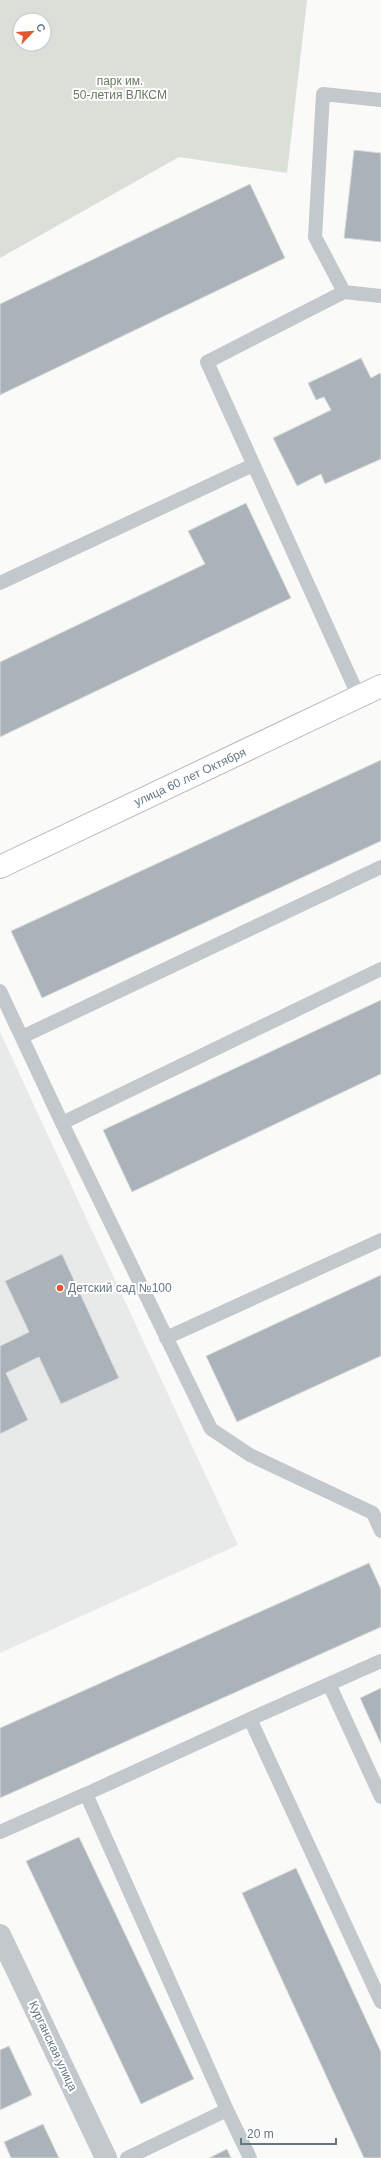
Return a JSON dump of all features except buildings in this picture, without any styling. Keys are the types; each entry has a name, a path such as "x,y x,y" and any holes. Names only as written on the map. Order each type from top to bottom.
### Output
{"main road":[{"name":"улица 60 лет Октября","path":"0,868 381,686"}],"street":[{"name":"Курганская улица","path":"0,1935 106,2158"}],"lane":[{"path":"344,292 315,237 324,94 381,100"},
{"path":"359,697 206,362 344,292 381,296"},
{"path":"0,583 253,465"},
{"path":"22,1037 381,867"},
{"path":"62,1123 381,969"},
{"path":"0,991 62,1123 211,1429 250,1455 373,1513 381,1531"},
{"path":"166,1338 381,1240"},
{"path":"0,1832 381,1661"},
{"path":"329,1684 381,1797"},
{"path":"250,1719 381,2002"},
{"path":"86,1794 227,2110 250,2158"},
{"path":"127,2158 227,2110"}],"shaded area":[{"name":"Детский сад №100","path":"0,1032 238,1545 0,1653"}],"green space":[{"name":"парк им. 50-летия ВЛКСМ","path":"0,0 307,0 287,173 179,157 0,258"}],"place":[{"name":"Детский сад №100","path":"60,1288"}]}
